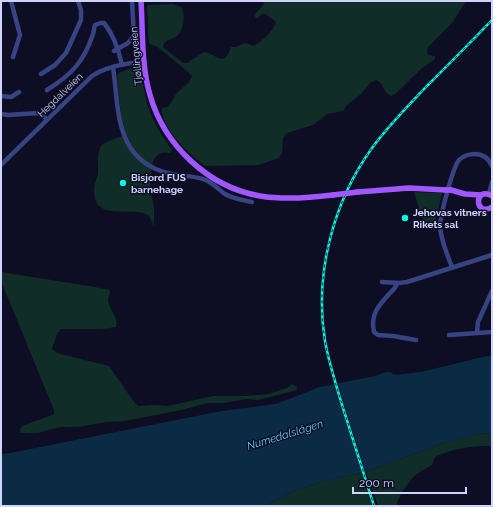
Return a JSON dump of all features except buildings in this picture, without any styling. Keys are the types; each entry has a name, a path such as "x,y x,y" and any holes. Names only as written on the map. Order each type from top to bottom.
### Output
{"main road":[{"name":"Tjøllingveien","path":"141,1 145,62 150,95 167,133 187,158 206,173 246,193 261,196 288,198 409,188 448,190 465,194"},
{"path":"465,194 490,195"},
{"path":"465,194 484,209 491,209"},
{"path":"479,204 481,195"}],"street":[{"path":"11,1 20,36 13,57"},
{"path":"41,74 55,65 66,53 81,20 81,10 78,1"},
{"path":"116,50 128,43 134,36 132,1"},
{"path":"46,90 64,80 79,64 84,55 95,25 102,22 106,25 122,64"},
{"name":"Hegdalveien","path":"1,165 92,76 104,69 122,64 145,62"},
{"path":"113,67 120,124 129,145 141,161 151,167 172,174 205,180 226,194 252,202"},
{"path":"1,96 10,97 19,92"},
{"path":"1,114 8,116 38,113 47,120"},
{"path":"452,267 443,245 440,225 456,165 462,157 473,154 486,157 492,166"},
{"path":"490,195 492,182"},
{"path":"382,282 407,282 492,255"},
{"path":"397,283 396,287 376,310 373,316 372,323 374,332 378,335 416,340"},
{"path":"477,332 478,322 492,291"},
{"path":"449,335 492,332"}],"green space":[{"path":"263,1 466,1 452,23 428,47 428,55 435,56 435,59 422,68 395,94 391,96 388,95 380,83 376,80 370,83 361,94 347,105 343,111 327,114 313,125 287,133 283,138 282,153 279,158 258,165 206,166 185,149 171,132 162,115 162,108 168,107 176,94 189,82 192,76 160,49 149,43 147,6 173,4 181,7 184,18 181,31 176,37 164,43 163,47 183,63 187,63 204,52 223,59 228,54 231,47 236,47 245,43 254,46 261,41 270,33 276,23 263,13 258,18 254,15 264,4"},
{"path":"134,67 138,71 144,87 153,120 172,150 170,153 159,154 153,162 150,185 154,208 154,226 149,216 141,212 115,211 100,207 96,201 94,191 98,173 98,154 101,146 104,143 123,136 117,76 119,73"},
{"path":"414,192 442,193 435,224 425,227"},
{"path":"1,272 110,290 108,300 116,320 116,327 102,329 61,329 57,334 52,349 57,353 109,366 138,406 168,406 213,396 268,394 287,388 292,384 297,387 297,390 258,400 246,399 224,403 208,403 125,421 107,422 78,427 60,427 38,433 21,433 21,428 24,425 54,414 54,410 1,281"},
{"path":"482,433 492,434 492,446 463,448 449,451 435,457 432,465 415,475 404,489 397,502 398,506 378,506 366,472 446,442"},
{"path":"362,473 372,506 265,506 294,491 326,480"}],"water":[{"name":"Numedalslågen","path":"492,356 492,434 482,433 446,442 366,472 326,480 294,491 265,506 1,506 1,454 222,411 276,404 320,387 375,376 386,372 390,372 395,375 421,372"}],"pier":[{"path":"338,384 366,474 363,475 335,385"}],"railway":[{"path":"374,506 336,385 325,341 322,316 322,291 330,240 337,215 347,192 358,169 372,148 405,109 492,20"}],"place":[{"name":"Bisjord FUS barnehage","path":"123,183"},
{"name":"Jehovas vitners Rikets sal","path":"405,218"}]}
